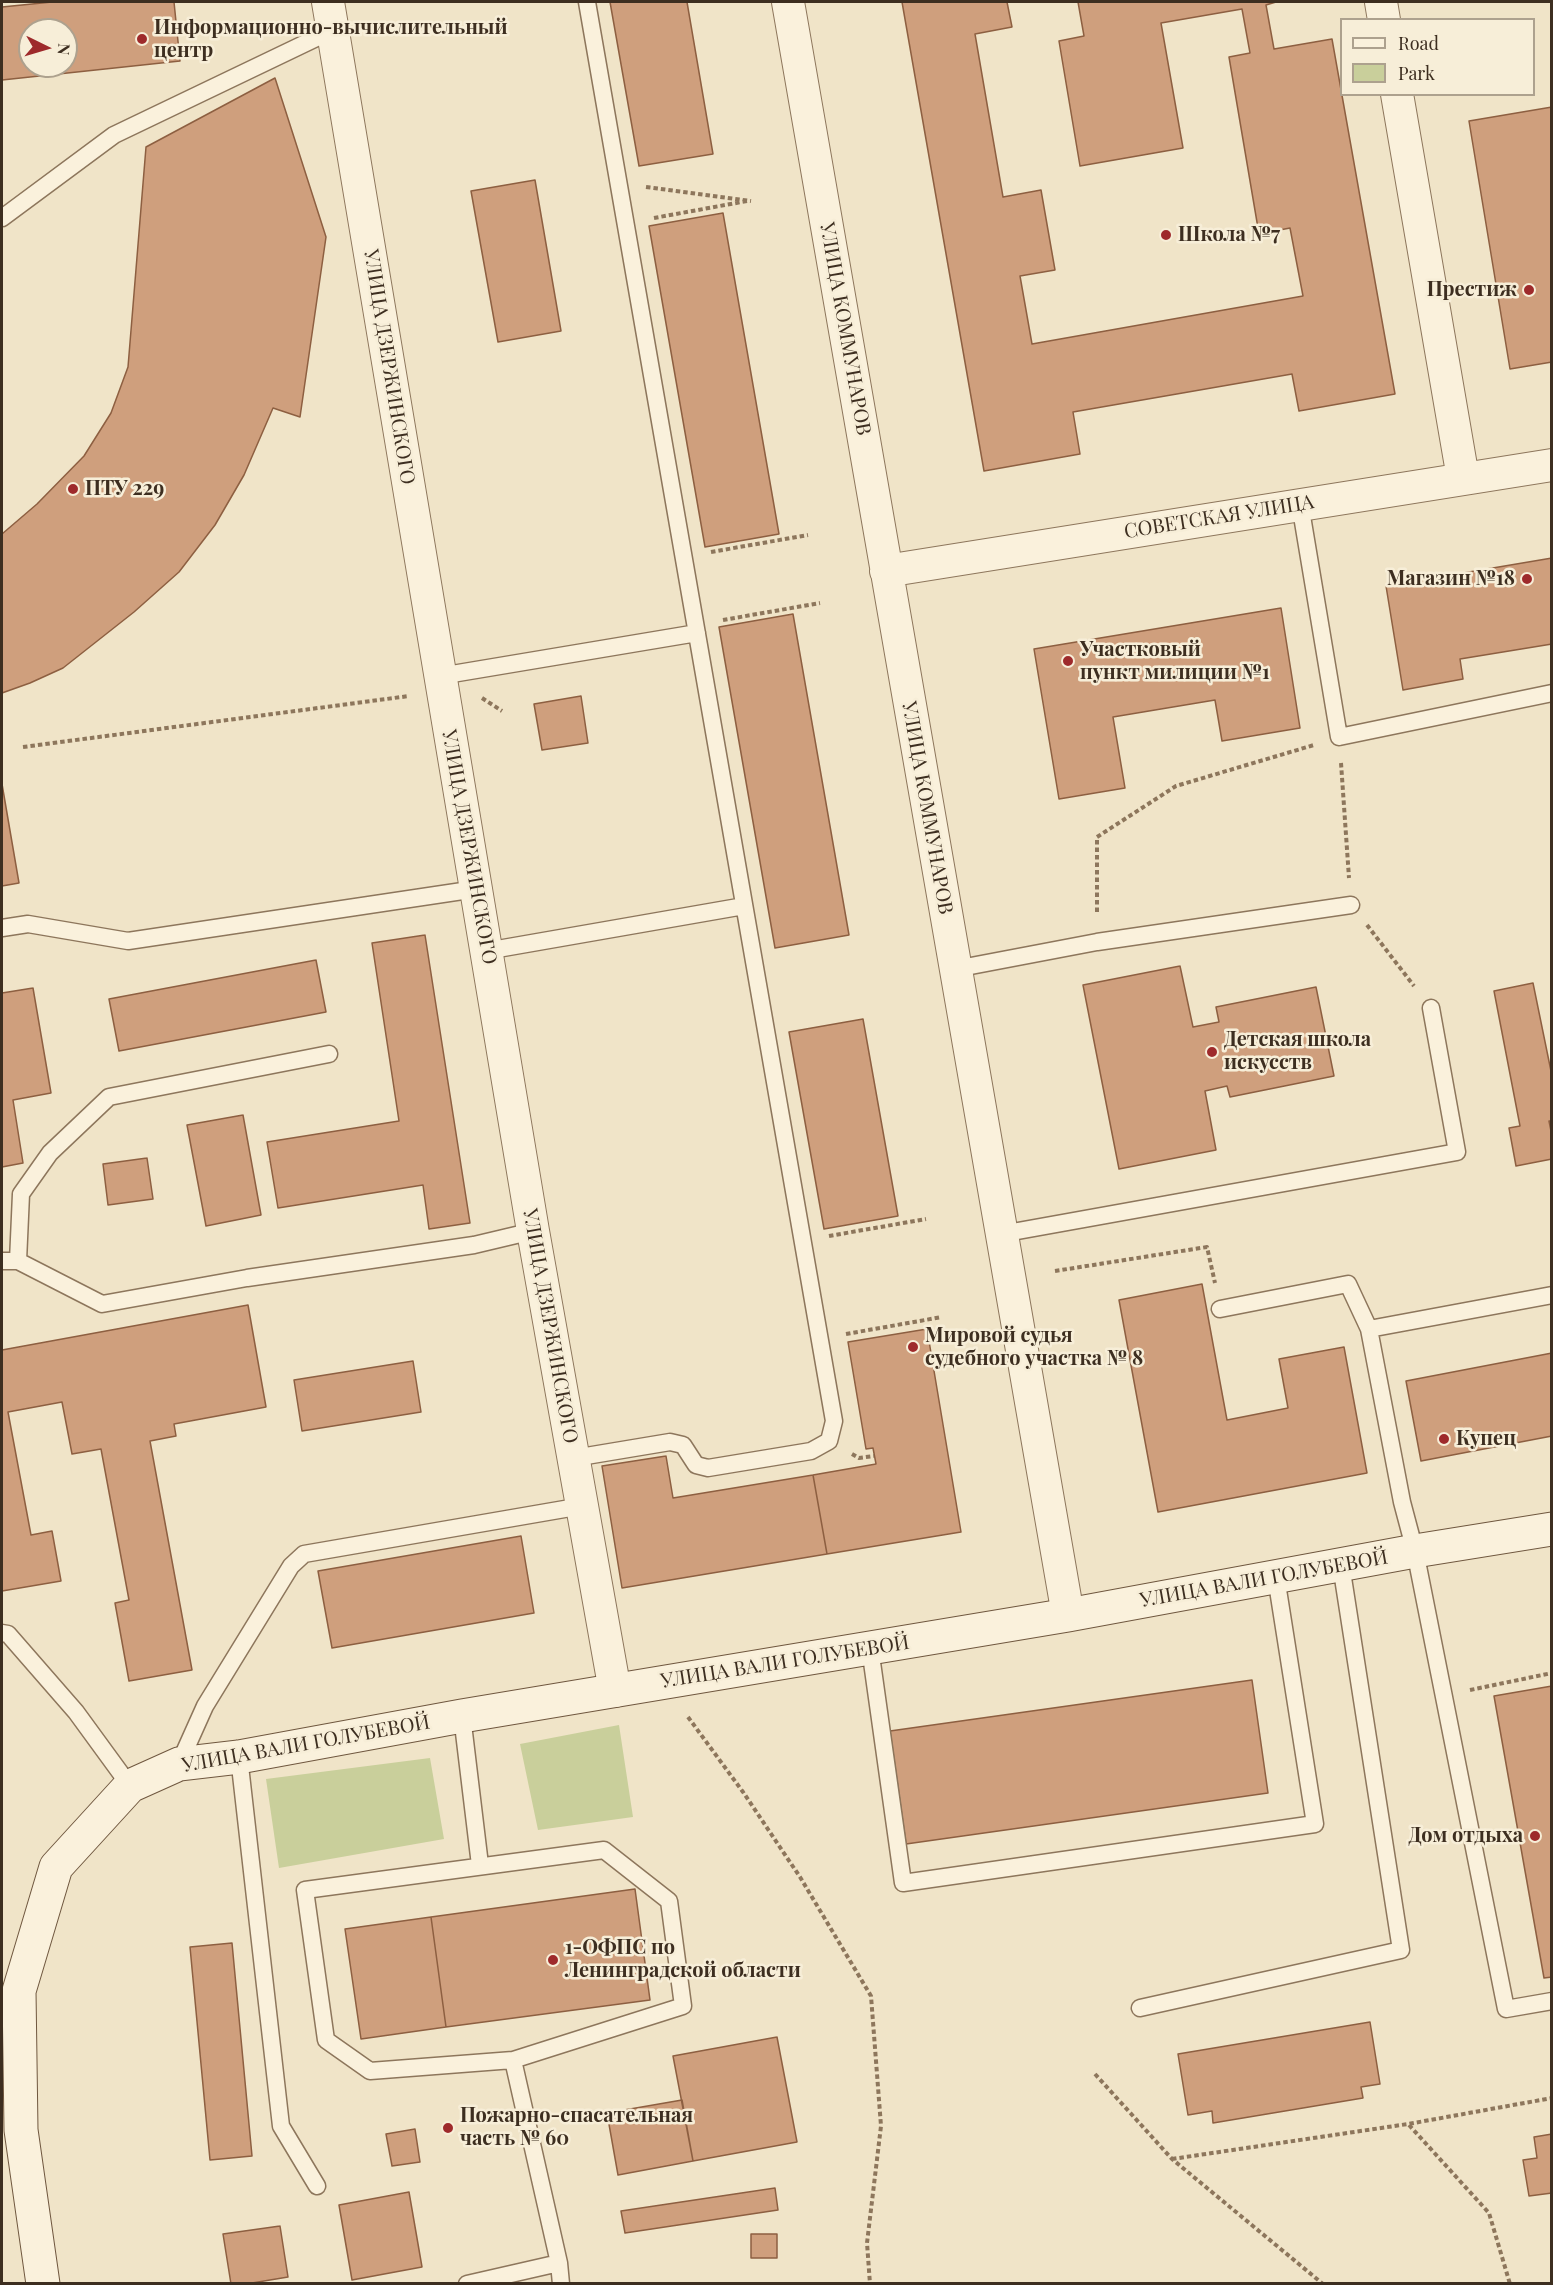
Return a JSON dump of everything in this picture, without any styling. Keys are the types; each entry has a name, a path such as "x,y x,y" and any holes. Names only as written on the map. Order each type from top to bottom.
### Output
{"main road":[{"name":"УЛИЦА ВАЛИ ГОЛУБЕВОЙ","path":"44,2283 21,2130 19,1991 56,1867 130,1786 179,1764 239,1757 462,1716 1068,1615 1415,1551 1551,1529"}],"street":[{"name":"УЛИЦА КОММУНАРОВ","path":"788,2 1068,1615"},
{"path":"1381,2 1384,18"},
{"name":"УЛИЦА ДЗЕРЖИНСКОГО","path":"330,16 430,685 476,890 533,1231 615,1691"},
{"path":"1397,96 1463,478"},
{"name":"СОВЕТСКАЯ УЛИЦА","path":"886,571 1551,465"}],"lane":[{"path":"574,1458 670,1442 683,1445 696,1465 708,1468 812,1451 829,1441 834,1420 587,2"},
{"path":"2,218 114,135 330,16"},
{"path":"1300,504 1339,737 1551,693"},
{"path":"430,685 696,629"},
{"path":"2,928 28,924 128,941 476,890"},
{"path":"955,969 1097,942 1351,905"},
{"path":"486,951 744,906"},
{"path":"1001,1234 1457,1152 1431,1008"},
{"path":"329,1054 109,1097 50,1153 21,1194 10,1261 102,1304 247,1278 474,1245 533,1231"},
{"path":"1220,1310 1348,1284 1369,1329 1402,1502 1415,1551 1506,2009 1551,2001"},
{"path":"1369,1329 1551,1295"},
{"path":"179,1764 205,1706 291,1566 304,1554 582,1506"},
{"path":"1140,2008 1401,1950 1341,1565"},
{"path":"870,1648 903,1883 1315,1824 1276,1577"},
{"path":"2,1633 8,1634 76,1712 130,1786"},
{"path":"462,1716 480,1865"},
{"path":"239,1757 281,2126 317,2186"},
{"path":"604,1850 669,1901 683,2006 513,2060 370,2071 326,2040 305,1890 604,1850"},
{"path":"513,2060 559,2263 561,2283"},
{"path":"467,2283 559,2263"}],"path":[{"path":"619,183 751,201 626,222"},
{"path":"684,557 808,535"},
{"path":"696,629 820,603"},
{"path":"23,747 430,685"},
{"path":"1097,942 1096,837 1176,786 1339,737 1351,905 1431,1008"},
{"path":"802,1240 926,1219"},
{"path":"1054,1271 1207,1247 1220,1310"},
{"path":"819,1338 942,1317"},
{"path":"1443,1695 1551,1673"},
{"path":"663,1682 800,1877 871,1996 881,2126 867,2243 870,2283"},
{"path":"1095,2074 1172,2159 1323,2283"},
{"path":"1172,2159 1408,2124 1551,2098"},
{"path":"1408,2124 1489,2213 1510,2283"}],"green space":[{"path":"619,1725 633,1817 538,1830 520,1744"},
{"path":"430,1758 444,1839 279,1868 266,1779"}],"building":[{"path":"52,2 174,2 180,61 78,72 78,18 18,18 18,78 21,78 2,80 2,7"},
{"path":"610,2 687,2 713,154 639,166"},
{"path":"902,2 1007,2 1012,27 975,34 1003,197 1041,190 1055,270 1020,276 1032,344 1303,296 1290,228 1259,234 1229,57 1250,53 1242,9 1161,23 1183,148 1080,166 1059,41 1084,36 1078,2 1276,2 1266,5 1274,49 1332,39 1340,96 1342,96 1395,394 1299,411 1292,374 1073,412 1080,454 984,471"},
{"path":"275,78 326,237 300,417 273,408 244,475 215,525 179,572 134,612 63,668 2,693 2,534 37,504 84,456 111,413 128,367 146,147"},
{"path":"1552,107 1552,362 1510,369 1469,121"},
{"path":"535,180 561,331 498,342 471,191"},
{"path":"723,213 779,534 705,547 649,226"},
{"path":"1552,558 1552,644 1460,659 1463,679 1403,690 1386,586"},
{"path":"1281,608 1300,728 1222,741 1215,700 1113,717 1125,788 1059,799 1034,649"},
{"path":"793,614 849,935 775,948 719,627"},
{"path":"581,696 588,743 542,750 534,704"},
{"path":"2,784 19,883 2,886"},
{"path":"425,935 470,1223 429,1229 423,1185 278,1208 267,1142 399,1121 372,943"},
{"path":"316,960 326,1012 119,1051 109,999"},
{"name":"Детская школа искусств","path":"1180,966 1193,1027 1219,1022 1216,1007 1316,987 1334,1076 1230,1097 1227,1086 1205,1091 1216,1150 1119,1169 1083,985"},
{"path":"1533,983 1552,1076 1552,1121 1549,1121 1552,1136 1552,1159 1516,1166 1509,1128 1520,1126 1494,991"},
{"path":"33,988 51,1093 13,1100 23,1163 2,1167 2,993"},
{"path":"863,1019 898,1216 824,1229 789,1032"},
{"path":"243,1115 261,1215 206,1226 187,1125"},
{"path":"147,1158 153,1199 108,1205 103,1164"},
{"path":"1202,1284 1227,1420 1288,1408 1279,1359 1344,1347 1367,1473 1158,1512 1119,1300"},
{"path":"248,1305 266,1407 174,1424 176,1436 150,1441 192,1670 129,1681 115,1603 129,1600 101,1449 72,1454 62,1402 8,1412 31,1535 52,1531 61,1581 2,1591 2,1350"},
{"path":"927,1329 961,1532 827,1554 813,1475 876,1464 873,1448 866,1449 848,1342"},
{"path":"1552,1353 1552,1436 1421,1461 1406,1381"},
{"path":"413,1361 421,1412 302,1431 294,1380"},
{"path":"666,1456 673,1498 813,1475 827,1554 622,1588 602,1466"},
{"path":"521,1536 534,1613 332,1648 318,1571"},
{"path":"1252,1680 1268,1793 906,1844 890,1731"},
{"name":"Дом отдыха","path":"1552,1686 1552,1977 1544,1978 1494,1696"},
{"path":"635,1889 650,2000 446,2027 431,1917"},
{"path":"431,1917 446,2027 361,2039 345,1929"},
{"path":"232,1943 252,2156 210,2160 190,1947"},
{"path":"1370,2022 1380,2084 1361,2087 1363,2098 1213,2123 1212,2111 1188,2115 1178,2054"},
{"path":"777,2037 797,2142 693,2161 673,2056"},
{"path":"682,2100 693,2161 618,2175 607,2113"},
{"path":"415,2129 420,2162 392,2166 386,2134"},
{"path":"1552,2134 1552,2193 1529,2196 1523,2160 1537,2158 1534,2137"},
{"path":"775,2188 778,2210 625,2233 621,2211"},
{"path":"409,2192 422,2267 352,2280 339,2205"},
{"path":"280,2226 288,2277 246,2284 231,2284 223,2234"},
{"path":"751,2234 777,2234 777,2258 751,2258"}],"place":[{"name":"Информационно-вычислительный центр","path":"142,39"},
{"name":"Школа №7","path":"1166,235"},
{"name":"Престиж","path":"1529,290"},
{"name":"ПТУ 229","path":"73,489"},
{"name":"Магазин №18","path":"1527,579"},
{"name":"Участковый пункт милиции №1","path":"1068,661"},
{"name":"Детская школа искусств","path":"1212,1052"},
{"name":"Мировой судья судебного участка № 8","path":"913,1347"},
{"name":"Купец","path":"1444,1439"},
{"name":"Дом отдыха","path":"1535,1836"},
{"name":"1-ОФПС по Ленинградской области","path":"553,1960"},
{"name":"Пожарно-спасательная часть № 60","path":"448,2128"}]}
